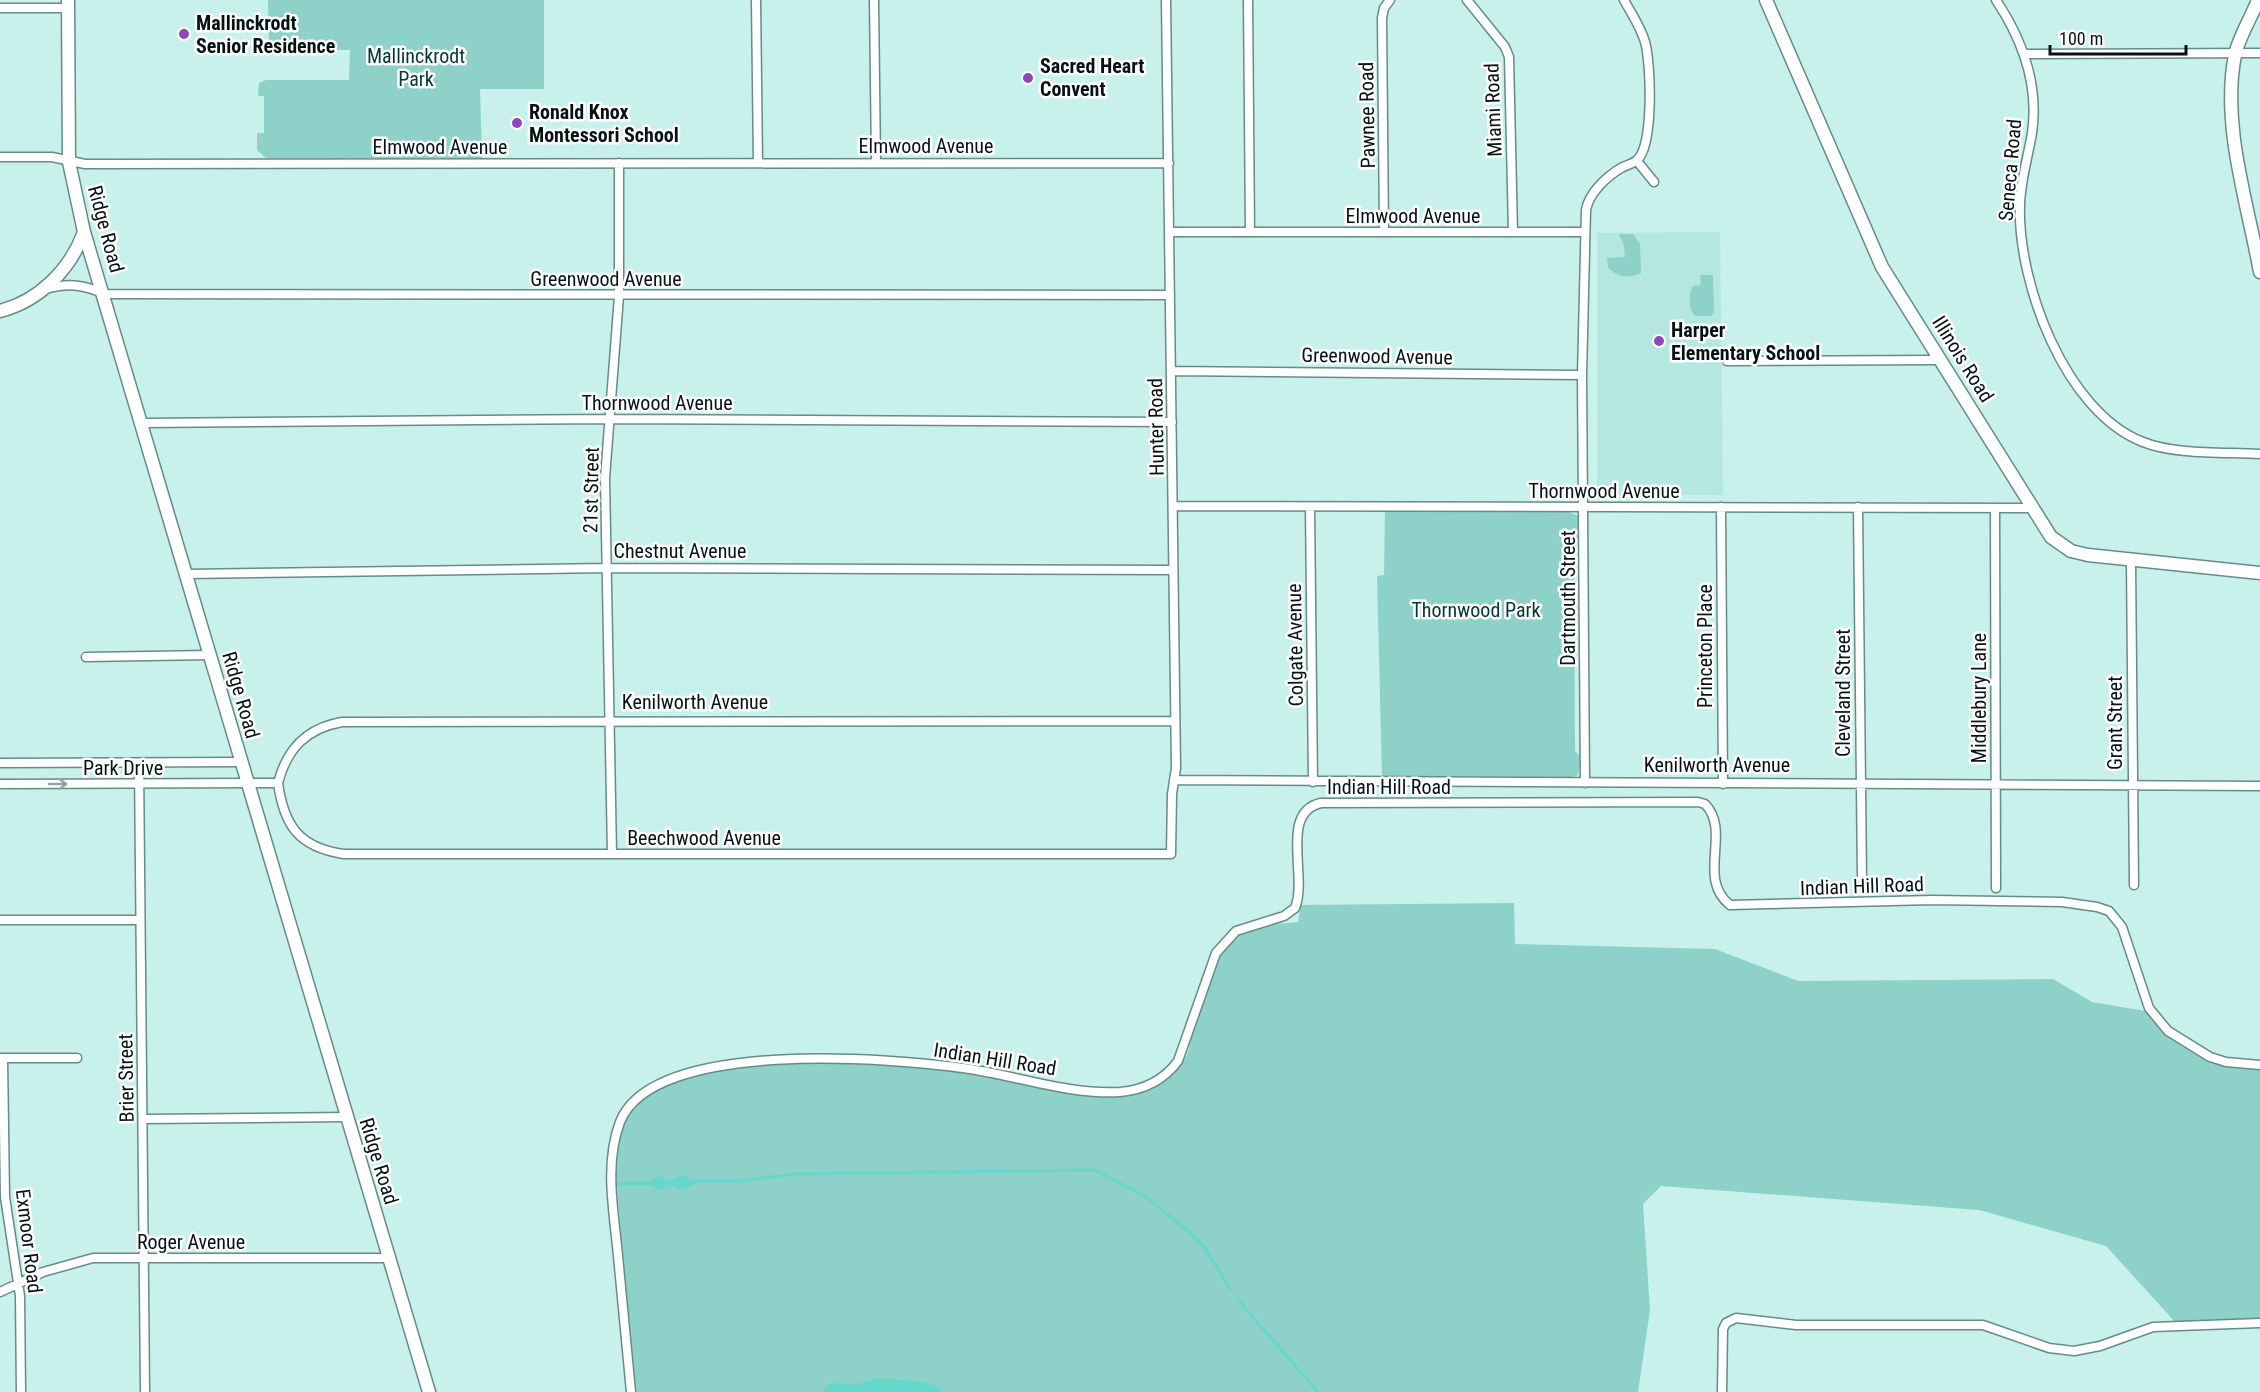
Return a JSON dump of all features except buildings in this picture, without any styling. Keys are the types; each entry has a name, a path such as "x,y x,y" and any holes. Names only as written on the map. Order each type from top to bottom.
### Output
{"street":[{"path":"756,0 758,163"},
{"path":"874,0 876,163"},
{"name":"Hunter Road","path":"1166,0 1175,721 1172,854"},
{"path":"1248,0 1250,232"},
{"name":"Pawnee Road","path":"1384,232 1382,18 1384,8 1390,0"},
{"name":"Miami Road","path":"1467,0 1502,42 1509,57 1514,232"},
{"path":"1624,0 1643,37 1647,54 1648,137 1637,161 1654,182"},
{"name":"Illinois Road","path":"1766,0 1882,267 2051,537 2060,545 2088,555 2260,573"},
{"name":"Seneca Road","path":"1996,0 2025,54 2032,99 2032,129 2022,180 2021,242 2037,306 2058,353 2091,404 2108,422 2126,434 2144,443 2165,448 2260,454"},
{"path":"2258,0 2235,53 2232,106 2235,142 2260,272"},
{"path":"0,8 68,4"},
{"name":"Ridge Road","path":"68,4 69,162 84,232 429,1392"},
{"path":"2025,54 2260,53"},
{"name":"Elmwood Avenue","path":"0,157 52,157 85,164 1169,163"},
{"name":"Dartmouth Street","path":"1585,783 1582,375 1586,210 1591,195 1619,169 1637,161"},
{"name":"21st Street","path":"612,854 605,478 620,296 619,163"},
{"path":"0,320 4,310 44,290 64,269 84,232"},
{"name":"Elmwood Avenue","path":"1170,232 1585,232"},
{"name":"Greenwood Avenue","path":"44,290 58,286 80,285 104,294 1170,295"},
{"path":"1727,361 1940,360"},
{"name":"Greenwood Avenue","path":"1172,371 1582,375"},
{"name":"Thornwood Avenue","path":"142,423 610,419 1172,422"},
{"name":"Thornwood Avenue","path":"1173,506 2034,508"},
{"name":"Colgate Avenue","path":"1310,507 1313,782"},
{"name":"Princeton Place","path":"1721,507 1722,784"},
{"name":"Cleveland Street","path":"1858,507 1859,784 1862,879"},
{"name":"Middlebury Lane","path":"1995,508 1996,888"},
{"name":"Grant Street","path":"2131,561 2134,885"},
{"name":"Chestnut Avenue","path":"186,574 607,568 1173,570"},
{"path":"86,657 210,655"},
{"name":"Kenilworth Avenue","path":"278,783 287,758 304,736 327,725 342,722 1175,721"},
{"name":"Park Drive","path":"0,763 240,762"},
{"name":"Brier Street","path":"139,763 145,1392"},
{"name":"Kenilworth Avenue","path":"1174,780 2260,786"},
{"path":"247,783 278,783"},
{"name":"Park Drive","path":"0,784 247,783"},
{"name":"Beechwood Avenue","path":"278,783 281,802 290,824 305,841 327,851 343,854 1172,854"},
{"name":"Indian Hill Road","path":"631,1392 611,1167 619,1125 626,1110 634,1101 657,1086 698,1070 736,1063 791,1060 926,1064 965,1068 1091,1091 1120,1092 1147,1085 1166,1076 1178,1061 1197,1012 1210,965 1222,945 1236,931 1284,916 1295,908 1299,891 1298,820 1306,808 1321,803 1698,802 1705,804 1714,818 1714,881 1721,898 1730,905 1933,900 2062,902 2097,907 2109,911 2122,927 2147,1002 2168,1031 2180,1041 2210,1058 2260,1065"},
{"path":"0,920 140,920"},
{"path":"2,1058 77,1058"},
{"name":"Exmoor Road","path":"2,1058 5,1197 18,1283 21,1392"},
{"path":"143,1119 346,1117"},
{"name":"Roger Avenue","path":"0,1292 78,1261 389,1258"},
{"path":"1722,1392 1723,1329 1726,1323 1736,1318 1796,1325 1983,1325 2061,1351 2093,1347 2153,1327 2260,1323"}],"shaded area":[{"name":"Harper Elementary School","path":"1720,232 1723,495 1597,494 1597,233"},
{"path":"683,1175 692,1180 737,1179 739,1183 696,1183 682,1190 671,1185 659,1190 651,1185 621,1185 620,1182 650,1181 658,1176 670,1181"},
{"path":"878,1378 923,1382 936,1386 942,1392 824,1392 825,1387 832,1383 854,1385"}],"green space":[{"name":"Mallinckrodt Park","path":"268,0 544,0 544,89 480,89 482,158 266,158 257,150 257,133 264,133 264,96 258,96 259,83 266,80 349,80 350,50 269,50"},
{"path":"1619,234 1633,234 1640,244 1641,273 1623,276 1608,267 1607,258 1625,257 1624,246"},
{"path":"1700,275 1713,275 1714,312 1711,316 1695,316 1691,310 1690,293 1693,286 1701,285"},
{"name":"Thornwood Park","path":"1385,511 1569,512 1578,516 1580,539 1574,543 1575,751 1581,757 1578,775 1573,777 1382,776 1377,576 1384,575"},
{"path":"1514,903 1515,944 1715,949 1798,981 2053,979 2092,1002 2145,1011 2168,1037 2196,1055 2227,1066 2260,1070 2260,1319 2177,1324 2106,1246 1979,1210 1661,1186 1643,1204 1650,1310 1638,1392 634,1392 616,1174 617,1157 621,1131 627,1115 632,1108 656,1089 690,1076 732,1068 778,1063 825,1062 909,1065 1098,1095 1143,1092 1163,1083 1183,1062 1187,1055 1205,989 1218,957 1239,935 1260,927 1298,922 1301,905"}],"waterway":[{"path":"736,1181 796,1174 1095,1170 1145,1196 1188,1231 1207,1251 1230,1289"},
{"path":"617,1184 625,1184"},
{"path":"1238,1300 1318,1392"}],"place":[{"name":"Mallinckrodt Senior Residence","path":"184,34"},
{"name":"Sacred Heart Convent","path":"1028,78"},
{"name":"Ronald Knox Montessori School","path":"517,123"},
{"name":"Harper Elementary School","path":"1659,341"}]}
